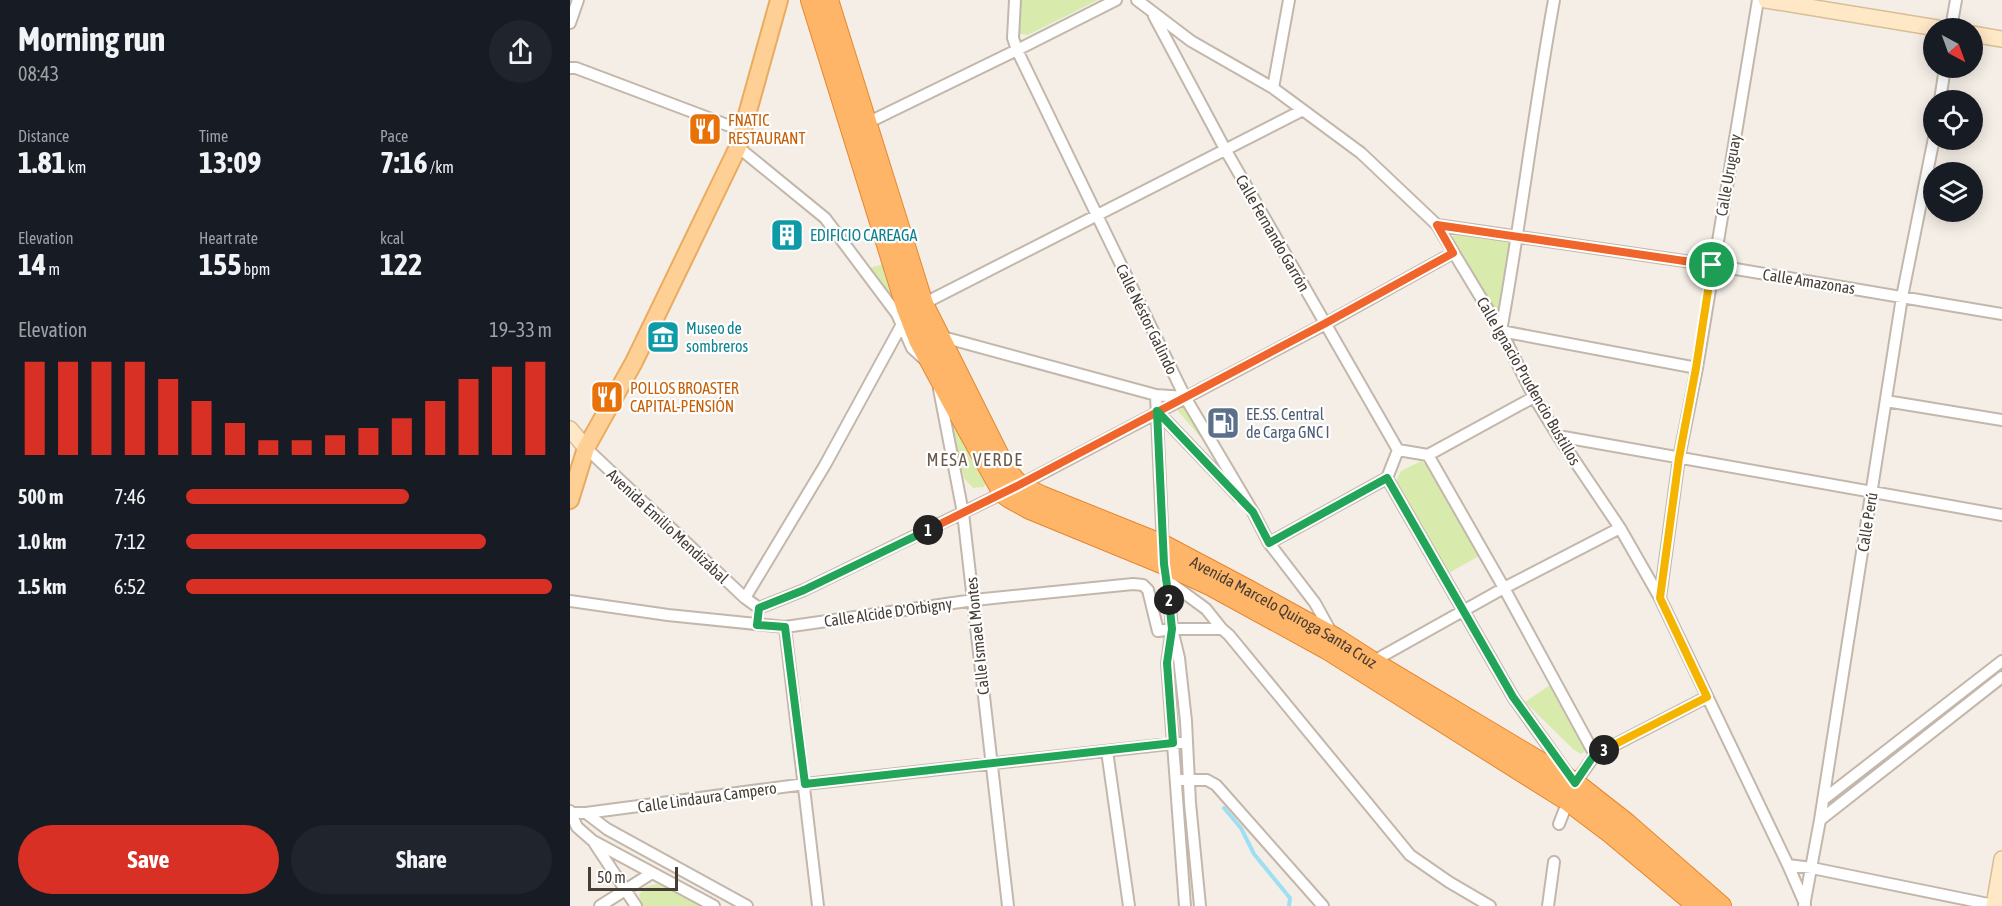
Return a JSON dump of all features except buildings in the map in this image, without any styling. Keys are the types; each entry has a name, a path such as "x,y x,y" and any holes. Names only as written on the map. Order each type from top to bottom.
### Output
{"highway":[{"name":"Avenida Marcelo Quiroga Santa Cruz","path":"811,0 859,127"},
{"name":"Avenida Marcelo Quiroga Santa Cruz","path":"828,0 859,127 919,340 934,369 1011,489 1041,496 1165,563 1331,644 1571,792 1626,823 1722,906"},
{"name":"Avenida Marcelo Quiroga Santa Cruz","path":"910,313 938,336 1006,470 1011,489"},
{"name":"Avenida Marcelo Quiroga Santa Cruz","path":"1571,792 1612,834 1698,906"}],"main road":[{"path":"570,500 586,448 634,362 741,139 779,0"},
{"path":"1766,0 1923,26"},
{"path":"1983,36 2002,39"},
{"name":"Avenida Emilio Mendizábal","path":"570,429 586,448"},
{"path":"1996,906 2002,859"}],"street":[{"path":"570,22 578,0"},
{"name":"Calle Néstor Galindo","path":"1015,0 1013,38 1017,50 1096,217 1185,397 1269,543 1315,603 1331,644"},
{"path":"859,127 1116,0"},
{"name":"Calle Ignacio Prudencio Bustillos","path":"1137,0 1191,41 1274,88 1361,153 1437,225 1500,331 1534,397 1620,528 1660,598 1788,865 1804,905"},
{"path":"1274,88 1289,0"},
{"path":"1554,0 1536,101 1518,237 1500,331 1696,368"},
{"name":"Calle Uruguay","path":"1660,598 1679,458 1758,0"},
{"path":"1953,18 1956,0"},
{"name":"Calle Fernando Garrón","path":"1153,13 1225,149 1398,450"},
{"path":"570,68 576,68 741,139 825,218 897,314 910,313 1303,110"},
{"name":"Calle Perú","path":"1804,905 1824,799 1902,297 1932,150"},
{"name":"Calle Amazonas","path":"1437,225 1712,265 2002,314"},
{"path":"757,625 759,608 804,590 1011,489 1324,324 1453,253"},
{"path":"745,598 825,465 910,313"},
{"path":"938,336 1156,395 1185,397"},
{"name":"Calle Ismael Montes","path":"934,369 963,513 1008,906"},
{"path":"1156,395 1165,563 1172,629 1179,658 1200,906"},
{"path":"1269,543 1387,478 1398,450 1428,455 1534,397"},
{"path":"1886,401 2002,420"},
{"path":"1157,411 1253,512"},
{"path":"1558,436 2002,514"},
{"name":"Avenida Emilio Mendizábal","path":"586,448 745,598 759,608"},
{"path":"1428,455 1504,588 1594,755"},
{"path":"1387,478 1513,697 1571,792"},
{"path":"1367,668 1463,610 1620,528"},
{"path":"1165,563 1229,635 1410,855 1449,882 1490,906"},
{"name":"Calle Alcide D'Orbigny","path":"570,601 668,615 785,627 974,600 1133,584 1143,585 1148,590 1158,632 1172,629"},
{"path":"785,627 818,906"},
{"path":"1172,629 1222,629"},
{"path":"1172,629 1167,663 1185,906"},
{"path":"1824,799 2002,661"},
{"path":"1820,820 2002,677"},
{"path":"1559,824 1571,792 1594,755 1707,697"},
{"name":"Calle Lindaura Campero","path":"571,812 586,813 805,784 1187,742"},
{"path":"1107,751 1129,906"},
{"path":"1176,780 1207,780 1216,785 1323,906"},
{"path":"571,812 577,827 593,841 714,906"},
{"path":"586,813 607,830 747,906"},
{"path":"593,841 636,906"},
{"path":"1548,906 1554,862"},
{"path":"1788,865 1996,906"},
{"path":"600,906 652,873"}],"green space":[{"path":"1021,0 1098,0 1028,35 1019,34"},
{"path":"1457,232 1508,239 1511,243 1498,313 1492,314 1452,237"},
{"path":"888,263 906,318 865,269"},
{"path":"943,400 988,479 984,487 973,488 964,478"},
{"path":"1189,404 1211,449 1177,410"},
{"path":"1421,461 1426,464 1479,556 1449,573 1396,481 1401,471"},
{"path":"1553,683 1588,748 1581,754 1525,702"},
{"path":"657,884 701,906 642,906 639,895 645,887"}],"waterway":[{"path":"1224,808 1241,828 1254,854 1290,898 1289,906"}],"place":[{"name":"FNATIC RESTAURANT","path":"705,129"},
{"name":"EDIFICIO CAREAGA","path":"787,235"},
{"name":"Museo de sombreros","path":"663,337"},
{"name":"POLLOS BROASTER CAPITAL-PENSIÓN","path":"607,397"},
{"name":"EE.SS. Central de Carga GNC I","path":"1223,423"}],"district":[{"name":"MESA VERDE","path":"975,460"}],"route":[{"path":"1712,265 1437,225 1453,253 1324,324 1157,411 1019,485 804,590 759,608 757,625 785,627 805,784 1173,743 1167,663 1172,629 1168,581 1164,564 1157,411 1253,512 1269,543 1387,478 1513,697 1575,783 1594,755 1707,697 1660,598 1679,458 1712,265"}]}
